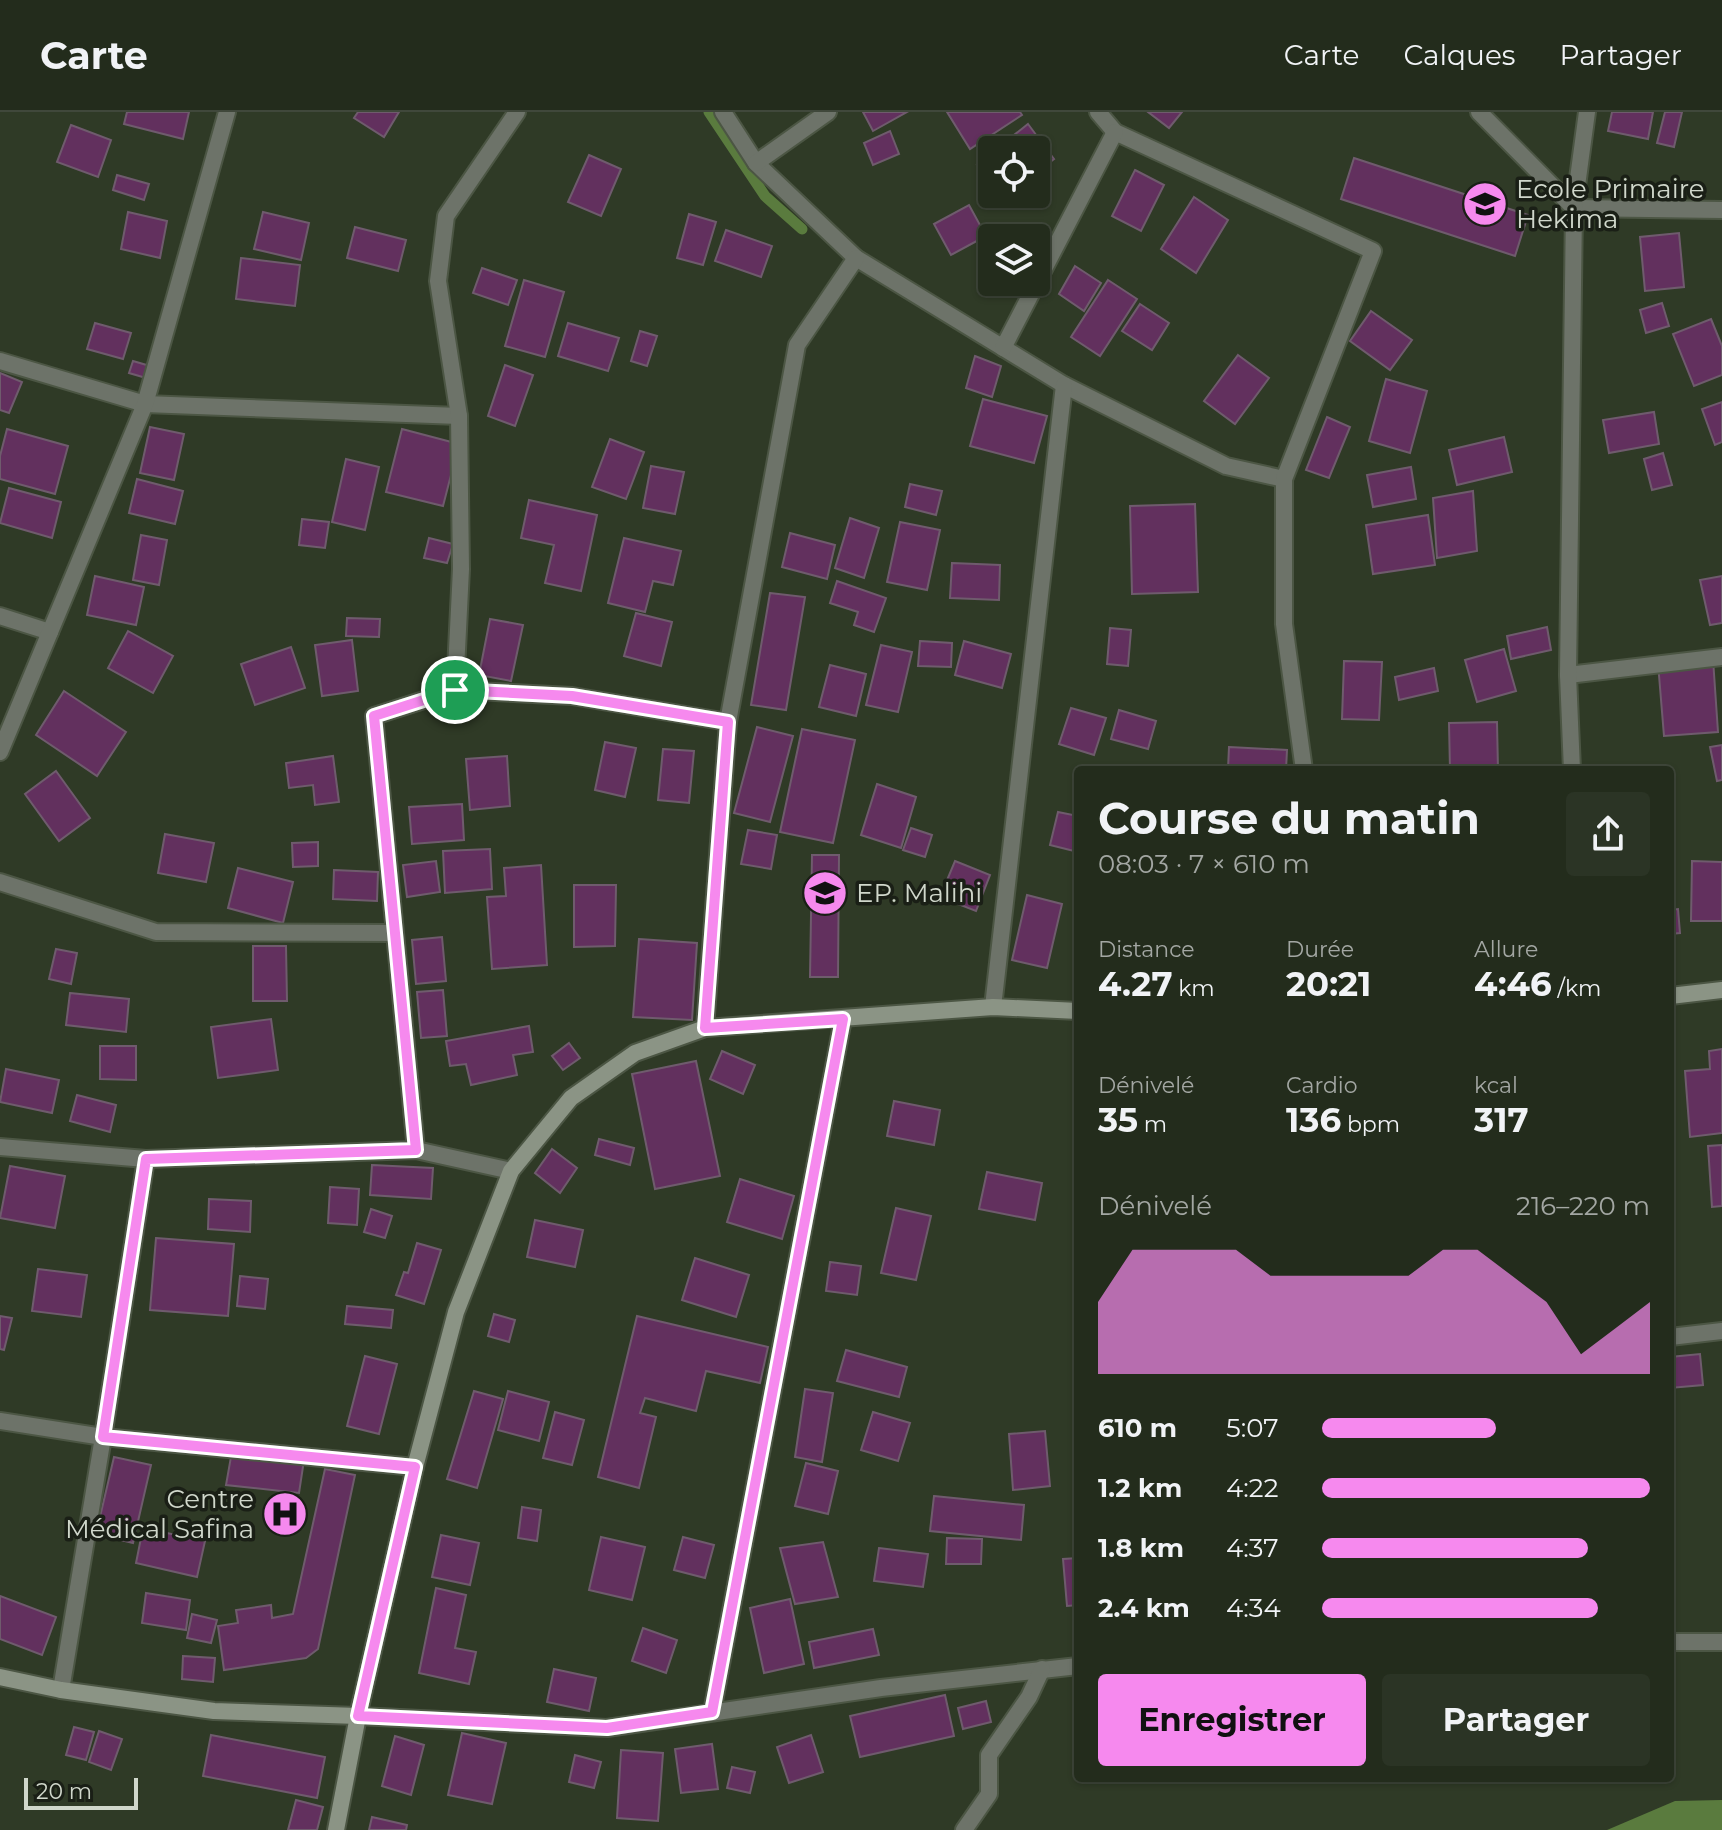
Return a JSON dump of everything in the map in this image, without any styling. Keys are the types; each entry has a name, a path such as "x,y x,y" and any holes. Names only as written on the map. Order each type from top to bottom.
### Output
{"street":[{"path":"0,752 145,404 227,112"},
{"path":"455,690 461,569 459,416 438,281 446,216 517,112"},
{"path":"723,112 756,163 856,258 1064,385 1226,466 1284,479"},
{"path":"756,163 828,112"},
{"path":"1098,112 1115,132 1373,251 1284,479 1284,624 1303,766"},
{"path":"1479,112 1574,208 1722,210"},
{"path":"1572,766 1568,675 1574,208 1587,112"},
{"path":"1003,348 1115,132"},
{"path":"705,1028 728,722 797,345 856,258"},
{"path":"0,361 145,404 459,416"},
{"path":"993,1007 1064,385"},
{"path":"0,616 50,632"},
{"path":"1568,675 1722,657"},
{"path":"416,1150 374,716 455,690 572,696 728,722"},
{"path":"0,882 156,932 394,933"},
{"path":"1674,996 1722,990"},
{"path":"336,1830 358,1716 415,1467 456,1312 511,1171 571,1098 635,1053 705,1028 993,1007 1074,1011"},
{"path":"712,1712 843,1019"},
{"path":"0,1147 146,1159 416,1150 511,1171"},
{"path":"61,1690 146,1159"},
{"path":"1674,1337 1722,1331"},
{"path":"0,1421 103,1437 415,1467"},
{"path":"1674,1642 1722,1642"},
{"path":"0,1677 61,1690 214,1711 607,1728 881,1688 1074,1666"},
{"path":"964,1830 989,1794 989,1755 1029,1697 1042,1669"}],"shaded area":[{"path":"1722,1800 1722,1830 1607,1830 1675,1801"}],"building":[{"path":"127,112 189,112 183,139 124,124"},
{"path":"358,112 399,112 384,137 354,118"},
{"path":"863,112 907,112 873,131"},
{"path":"947,112 1020,112 1022,115 990,136 978,136 978,144 970,149"},
{"path":"1148,112 1182,112 1169,128"},
{"path":"1612,112 1653,112 1648,139 1608,131"},
{"path":"1665,112 1682,112 1674,147 1657,143"},
{"path":"1028,124 1037,136 1013,136"},
{"path":"71,125 111,140 98,177 57,162"},
{"path":"890,131 899,154 873,165 864,143"},
{"path":"589,155 621,169 601,216 568,202"},
{"path":"1354,158 1528,215 1515,256 1341,199"},
{"path":"1135,170 1164,185 1141,231 1112,216"},
{"path":"117,175 149,184 144,200 113,190"},
{"path":"1194,197 1228,220 1196,273 1161,249"},
{"path":"969,205 979,224 978,240 951,255 934,224"},
{"path":"128,212 167,221 160,258 121,249"},
{"path":"263,212 309,223 301,260 254,249"},
{"path":"689,214 716,222 703,265 677,258"},
{"path":"355,227 406,240 398,271 347,258"},
{"path":"726,230 772,246 761,277 715,261"},
{"path":"1679,233 1684,287 1645,291 1640,237"},
{"path":"241,258 300,265 295,306 236,299"},
{"path":"1075,266 1101,283 1084,311 1059,294"},
{"path":"482,268 517,280 508,305 473,293"},
{"path":"524,280 564,292 545,357 505,346"},
{"path":"1108,280 1137,299 1100,356 1071,337"},
{"path":"1662,303 1669,326 1646,333 1640,310"},
{"path":"1140,304 1169,323 1152,350 1122,331"},
{"path":"1371,311 1412,340 1390,370 1350,341"},
{"path":"1711,319 1722,346 1722,375 1694,386 1673,334"},
{"path":"95,323 131,333 123,359 87,349"},
{"path":"568,323 619,338 608,371 558,356"},
{"path":"640,331 657,336 647,366 631,361"},
{"path":"1238,355 1269,378 1235,424 1204,401"},
{"path":"975,356 1001,366 992,397 966,388"},
{"path":"133,361 150,366 146,378 129,373"},
{"path":"505,365 533,375 515,426 488,416"},
{"path":"0,373 22,382 9,413 0,410"},
{"path":"1386,379 1427,391 1410,453 1369,441"},
{"path":"983,399 1047,416 1034,463 970,446"},
{"path":"1722,402 1722,442 1715,445 1702,409"},
{"path":"1654,412 1659,444 1609,453 1603,420"},
{"path":"1327,417 1350,427 1329,478 1306,470"},
{"path":"150,427 184,434 174,480 140,473"},
{"path":"7,429 68,446 55,494 0,479 0,456"},
{"path":"402,429 459,444 443,506 386,492"},
{"path":"1504,437 1512,472 1457,485 1449,450"},
{"path":"610,439 644,452 626,499 592,487"},
{"path":"1663,453 1672,485 1652,490 1644,459"},
{"path":"346,459 379,467 365,530 332,522"},
{"path":"651,466 684,472 675,514 643,508"},
{"path":"1411,467 1416,499 1373,507 1367,475"},
{"path":"137,479 183,491 175,524 129,513"},
{"path":"910,484 942,491 936,515 905,507"},
{"path":"9,488 61,502 52,538 0,523"},
{"path":"1473,491 1477,551 1437,558 1433,498"},
{"path":"529,500 597,515 581,591 545,583 554,545 521,538"},
{"path":"1195,504 1198,592 1132,594 1130,506"},
{"path":"1428,515 1435,565 1373,574 1366,525"},
{"path":"850,518 879,528 864,578 835,568"},
{"path":"302,519 329,522 325,548 299,545"},
{"path":"900,522 940,530 927,590 887,582"},
{"path":"790,533 835,545 827,579 782,567"},
{"path":"141,535 167,540 159,585 133,580"},
{"path":"429,538 453,544 447,563 424,558"},
{"path":"624,538 681,551 673,585 653,581 645,612 608,603"},
{"path":"952,563 1000,565 999,600 950,598"},
{"path":"95,576 144,587 136,625 87,615"},
{"path":"1722,576 1722,623 1710,625 1700,580"},
{"path":"837,581 886,598 874,632 854,625 858,612 830,603"},
{"path":"770,593 805,597 786,710 751,705"},
{"path":"636,613 672,622 661,666 624,656"},
{"path":"347,618 380,619 379,637 346,636"},
{"path":"490,619 523,625 511,681 479,675"},
{"path":"1547,627 1551,650 1511,659 1507,636"},
{"path":"1110,628 1131,630 1128,666 1107,664"},
{"path":"128,631 173,656 153,693 108,668"},
{"path":"352,640 358,691 322,696 315,645"},
{"path":"920,641 952,643 951,667 918,666"},
{"path":"964,641 1011,654 1002,688 955,675"},
{"path":"881,645 912,652 898,712 866,705"},
{"path":"291,647 305,688 255,705 241,664"},
{"path":"1504,649 1516,691 1477,702 1465,660"},
{"path":"1713,659 1718,732 1664,736 1658,663"},
{"path":"1344,661 1382,662 1379,720 1342,719"},
{"path":"830,665 866,674 856,716 819,707"},
{"path":"1434,668 1438,691 1399,700 1395,677"},
{"path":"64,691 126,732 97,776 36,735"},
{"path":"1071,708 1106,718 1094,755 1059,744"},
{"path":"1119,710 1156,721 1148,749 1111,739"},
{"path":"1497,722 1498,766 1450,766 1449,723"},
{"path":"757,727 793,736 770,822 734,813"},
{"path":"802,729 855,740 833,843 780,832"},
{"path":"605,742 636,748 625,797 595,790"},
{"path":"1722,745 1722,780 1717,781 1710,747"},
{"path":"1229,747 1287,750 1286,766 1228,766"},
{"path":"663,749 694,751 689,803 658,800"},
{"path":"333,756 339,802 315,805 313,785 289,788 286,763"},
{"path":"507,756 510,806 470,810 466,759"},
{"path":"56,771 90,818 59,841 25,794"},
{"path":"877,784 916,797 901,848 861,835"},
{"path":"462,804 464,840 412,844 409,807"},
{"path":"1058,812 1074,815 1074,851 1050,845"},
{"path":"911,828 932,835 925,857 903,850"},
{"path":"748,830 777,835 771,869 741,864"},
{"path":"165,834 214,843 206,882 158,873"},
{"path":"318,842 318,866 293,867 292,843"},
{"path":"490,849 492,889 445,893 443,851"},
{"path":"812,855 839,855 838,977 810,977"},
{"path":"436,861 440,892 407,897 403,865"},
{"path":"955,861 990,875 976,911 940,897"},
{"path":"1692,861 1722,862 1722,921 1691,921"},
{"path":"541,865 547,965 492,969 487,897 506,896 504,868"},
{"path":"238,868 293,882 283,923 228,908"},
{"path":"334,870 378,872 377,901 333,899"},
{"path":"574,885 616,885 615,946 574,947"},
{"path":"1027,895 1062,904 1047,968 1012,960"},
{"path":"1678,909 1680,933 1674,934 1674,910"},
{"path":"442,937 446,981 416,984 412,940"},
{"path":"639,939 697,943 692,1020 633,1017"},
{"path":"253,946 286,946 287,1001 253,1001"},
{"path":"56,949 77,953 71,984 49,979"},
{"path":"443,990 447,1036 421,1038 417,992"},
{"path":"70,993 129,999 126,1032 66,1025"},
{"path":"271,1019 278,1070 218,1078 211,1027"},
{"path":"529,1026 533,1052 513,1055 517,1075 471,1085 466,1064 450,1066 446,1041"},
{"path":"569,1043 580,1058 563,1070 552,1056"},
{"path":"100,1046 136,1046 136,1080 100,1079"},
{"path":"1722,1049 1722,1133 1690,1137 1685,1071 1710,1069 1709,1051"},
{"path":"722,1051 755,1065 743,1094 710,1079"},
{"path":"696,1061 720,1176 655,1189 632,1074"},
{"path":"6,1069 59,1080 52,1113 0,1102"},
{"path":"77,1095 116,1105 110,1132 70,1121"},
{"path":"894,1101 940,1110 934,1145 887,1136"},
{"path":"599,1139 634,1148 630,1165 595,1155"},
{"path":"1722,1145 1722,1206 1712,1207 1708,1146"},
{"path":"552,1149 577,1168 560,1193 535,1173"},
{"path":"372,1165 433,1168 431,1199 370,1195"},
{"path":"10,1166 65,1176 55,1228 0,1218"},
{"path":"987,1172 1042,1183 1035,1220 979,1209"},
{"path":"740,1179 794,1196 782,1239 727,1222"},
{"path":"330,1187 359,1189 357,1225 328,1223"},
{"path":"209,1199 251,1201 250,1232 208,1229"},
{"path":"896,1208 931,1216 916,1280 881,1273"},
{"path":"371,1209 392,1216 385,1238 364,1232"},
{"path":"535,1220 583,1230 575,1267 527,1257"},
{"path":"156,1238 234,1244 228,1316 150,1310"},
{"path":"417,1243 441,1250 424,1304 396,1295 404,1272 408,1273"},
{"path":"695,1258 749,1275 736,1317 682,1300"},
{"path":"830,1262 861,1266 857,1295 826,1291"},
{"path":"38,1269 87,1275 81,1317 32,1311"},
{"path":"240,1276 268,1279 265,1309 237,1306"},
{"path":"347,1306 393,1310 391,1328 345,1324"},
{"path":"494,1314 515,1320 509,1342 488,1336"},
{"path":"0,1316 12,1318 4,1350 0,1349"},
{"path":"637,1316 768,1347 760,1383 706,1371 696,1411 645,1398 640,1413 656,1417 639,1488 598,1477"},
{"path":"846,1350 907,1367 899,1397 837,1381"},
{"path":"1700,1354 1703,1385 1674,1388 1674,1357"},
{"path":"365,1356 397,1364 379,1434 347,1426"},
{"path":"805,1389 833,1393 822,1462 795,1457"},
{"path":"474,1391 503,1399 477,1488 447,1479"},
{"path":"508,1391 549,1402 539,1441 498,1430"},
{"path":"555,1412 584,1420 572,1465 543,1458"},
{"path":"873,1412 910,1423 898,1461 861,1450"},
{"path":"1045,1431 1050,1486 1013,1490 1009,1434"},
{"path":"232,1451 304,1460 299,1493 226,1485"},
{"path":"114,1457 151,1465 133,1543 96,1534"},
{"path":"806,1463 838,1471 828,1514 795,1506"},
{"path":"325,1469 355,1475 318,1649 306,1658 224,1670 218,1626 238,1623 236,1610 271,1605 272,1618 293,1614"},
{"path":"934,1496 1024,1505 1021,1540 930,1531"},
{"path":"522,1507 541,1510 537,1541 518,1538"},
{"path":"143,1528 205,1541 197,1577 136,1563"},
{"path":"441,1535 479,1543 470,1585 432,1577"},
{"path":"601,1537 645,1547 632,1600 589,1590"},
{"path":"683,1537 714,1545 705,1578 674,1570"},
{"path":"947,1538 982,1539 981,1564 946,1564"},
{"path":"823,1542 838,1597 795,1604 780,1548"},
{"path":"879,1548 928,1554 923,1587 874,1581"},
{"path":"1074,1558 1074,1605 1067,1606 1063,1559"},
{"path":"436,1588 466,1595 455,1648 476,1652 469,1684 419,1673"},
{"path":"146,1593 190,1600 186,1630 142,1623"},
{"path":"0,1596 56,1617 42,1655 0,1639"},
{"path":"790,1599 804,1664 764,1673 750,1608"},
{"path":"192,1614 217,1620 211,1643 187,1638"},
{"path":"643,1628 677,1640 666,1673 632,1661"},
{"path":"873,1629 879,1655 814,1668 809,1642"},
{"path":"183,1656 215,1658 213,1682 182,1679"},
{"path":"554,1669 596,1678 589,1711 547,1702"},
{"path":"945,1695 954,1736 860,1757 850,1716"},
{"path":"986,1701 991,1722 963,1729 958,1708"},
{"path":"74,1727 94,1732 86,1760 66,1755"},
{"path":"99,1731 122,1739 111,1770 89,1762"},
{"path":"462,1733 506,1743 492,1804 448,1795"},
{"path":"211,1735 325,1757 317,1798 203,1776"},
{"path":"811,1735 823,1772 789,1783 777,1747"},
{"path":"395,1736 424,1745 411,1795 382,1786"},
{"path":"712,1744 718,1789 681,1793 675,1749"},
{"path":"621,1750 663,1753 658,1821 617,1818"},
{"path":"575,1755 601,1762 594,1788 569,1782"},
{"path":"732,1767 755,1772 750,1793 727,1788"},
{"path":"296,1800 323,1807 317,1830 288,1830"},
{"path":"372,1817 407,1825 406,1830 369,1830"}],"waterway":[{"path":"709,112 765,196 802,229"}],"place":[{"name":"Ecole Primaire Hekima","path":"1485,204"},
{"name":"EP. Malihi","path":"825,893"},
{"name":"Centre Médical Safina","path":"285,1514"}],"route":[{"path":"455,690 572,696 728,722 705,1028 843,1019 712,1712 607,1728 358,1716 415,1467 103,1437 146,1159 416,1150 374,716 455,690"}]}
